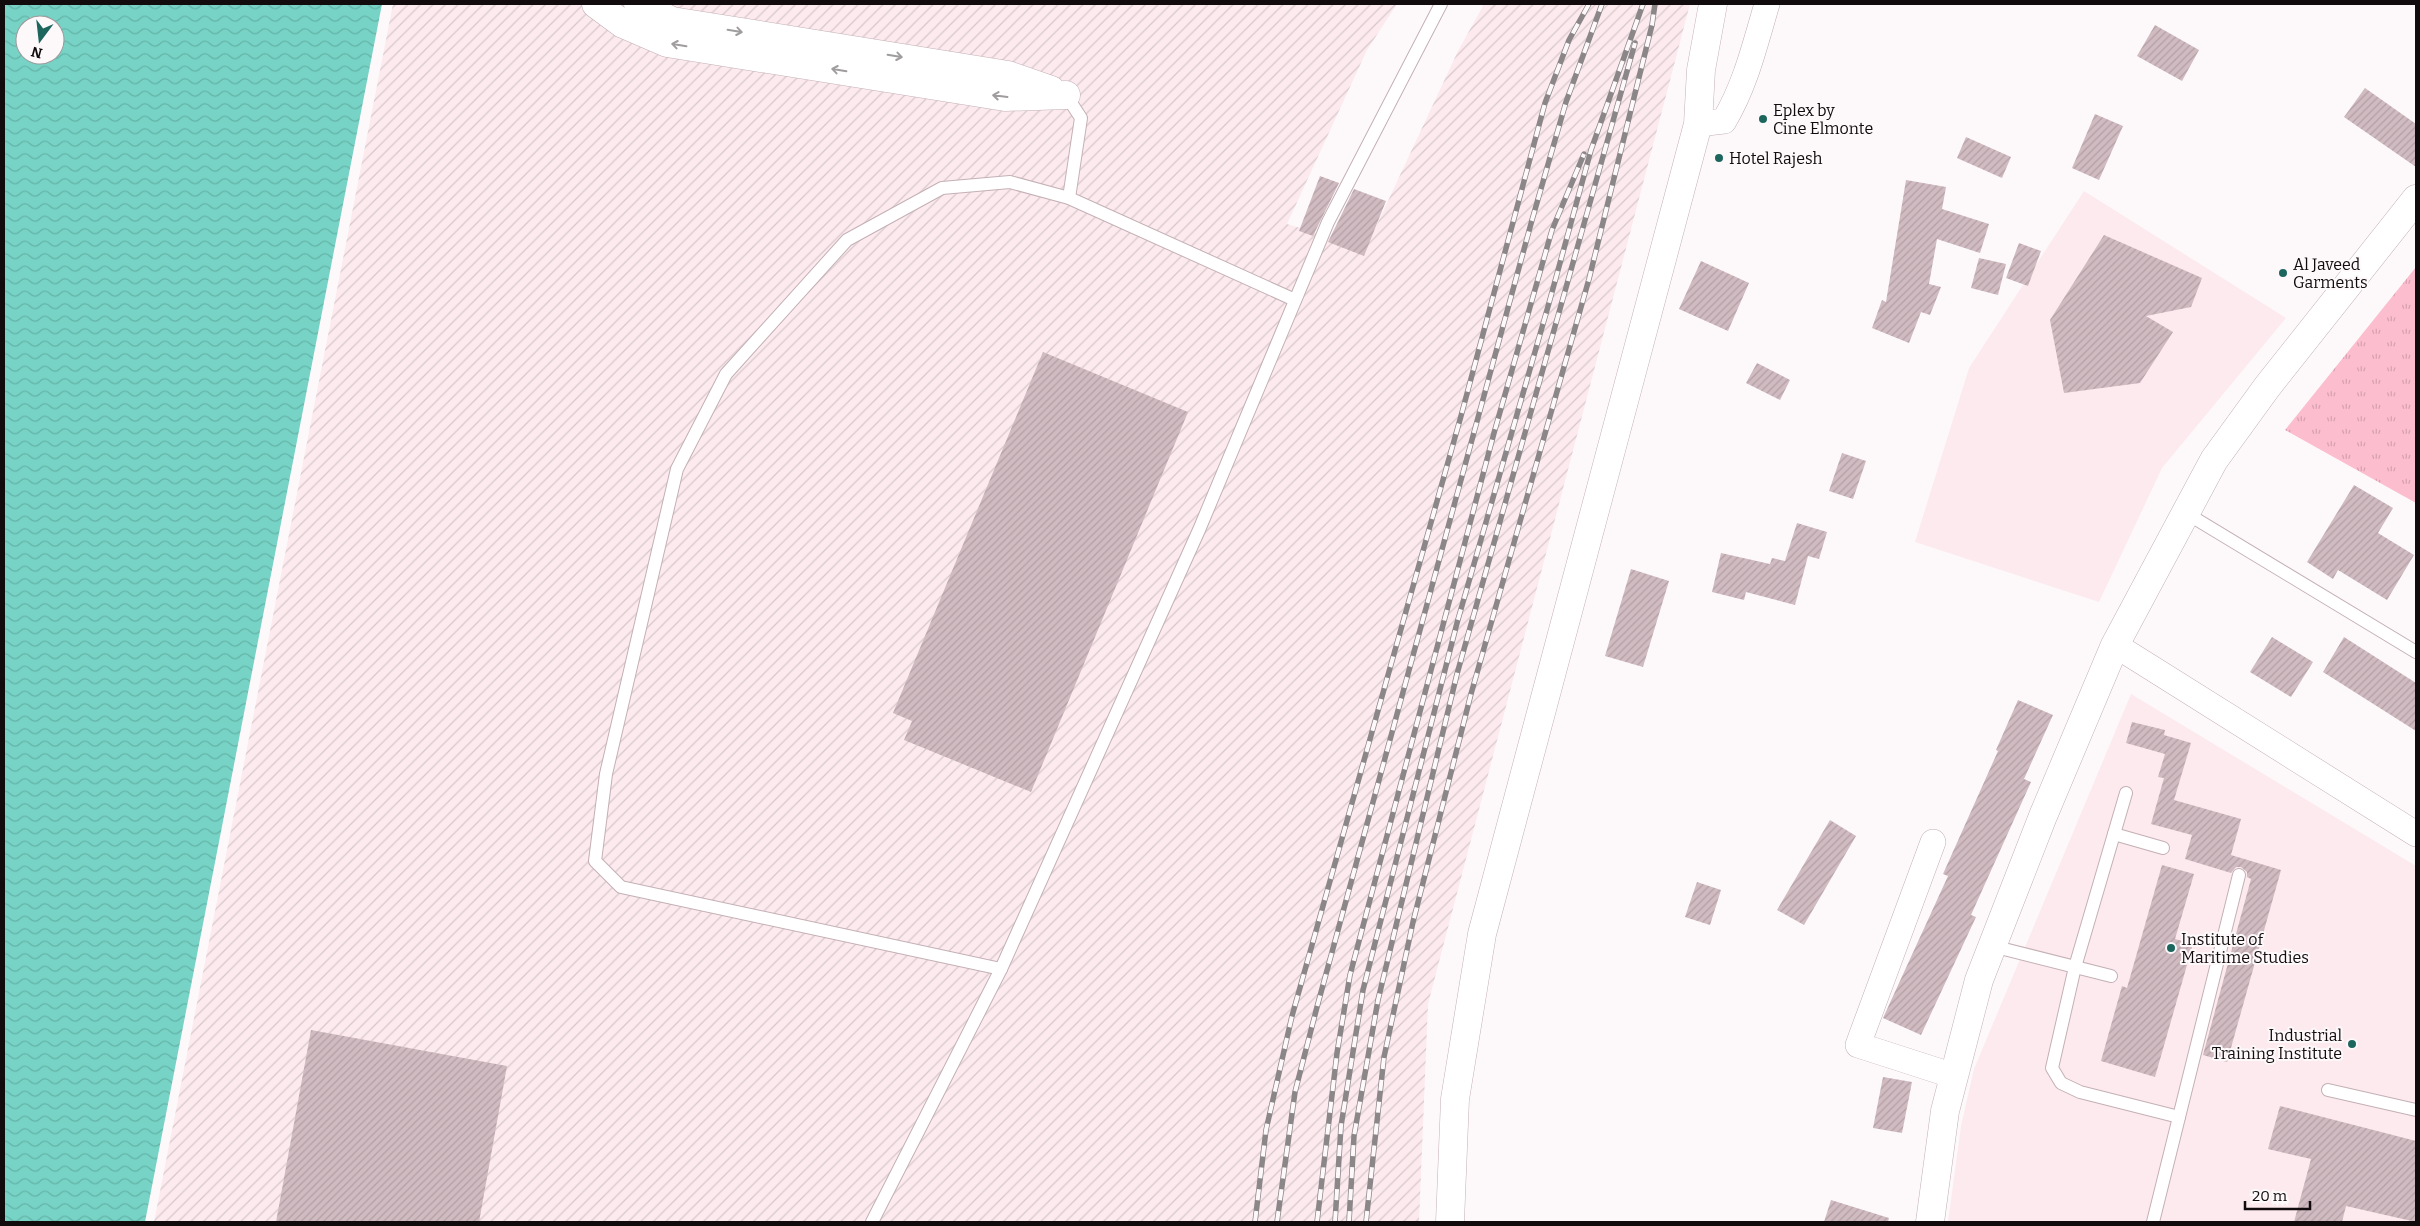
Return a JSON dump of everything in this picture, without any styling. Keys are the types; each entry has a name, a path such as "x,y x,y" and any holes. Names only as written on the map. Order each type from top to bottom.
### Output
{"main road":[{"path":"596,4 623,24 667,43 1006,97 1066,95"},
{"path":"638,4 672,21 1008,74 1066,95"},
{"path":"1450,1222 1455,1099 1482,934 1698,124 1701,70 1713,4"},
{"path":"1930,1222 1945,1111 1979,980 2043,816 2115,646 2214,460 2267,387 2416,199"}],"street":[{"path":"1698,124 1724,120 1731,109 1747,75 1767,4"},
{"path":"2115,646 2416,834"},
{"path":"1933,842 1858,1045 1954,1076"}],"lane":[{"path":"872,1222 1001,969 1199,530 1328,222 1440,4"},
{"path":"1066,95 1081,118 1069,198"},
{"path":"1001,969 622,887 595,861 606,774 677,469 726,374 847,240 942,188 1010,182 1069,198 1295,300"},
{"path":"2186,513 2416,652"},
{"path":"2126,793 2075,967 2052,1068 2061,1082 2080,1092 2179,1117"},
{"path":"2114,834 2164,848"},
{"path":"2153,1222 2239,875"},
{"path":"1992,946 2111,976"},
{"path":"2328,1090 2416,1110"}],"shaded area":[{"path":"393,4 1397,4 1367,50 1287,224 1366,248 1458,51 1484,4 1690,4 1428,1004 1419,1222 154,1222"},
{"path":"2084,191 2286,318 2162,468 2099,602 1915,542 1969,368"},
{"name":"Institute of Maritime Studies","path":"2131,694 2416,866 2416,1222 1948,1222 1961,1126 1974,1069"}],"green space":[{"path":"2416,267 2416,503 2285,430"}],"water":[{"path":"4,4 382,4 145,1222 4,1222"}],"building":[{"path":"2155,25 2199,50 2182,81 2137,56"},
{"path":"2365,88 2416,124 2416,167 2344,117"},
{"path":"2095,114 2123,126 2099,180 2072,168"},
{"path":"1966,137 2011,157 2002,178 1957,158"},
{"path":"1320,176 1339,183 1313,236 1299,231"},
{"path":"1906,180 1946,187 1942,209 1989,224 1980,253 1937,239 1929,284 1941,287 1930,315 1921,312 1909,343 1872,328 1882,300 1886,302"},
{"path":"1354,189 1386,201 1364,256 1328,242"},
{"path":"2104,235 2202,278 2191,307 2146,316 2173,332 2140,383 2064,393 2050,320"},
{"path":"2019,243 2041,251 2028,286 2006,278"},
{"path":"1979,258 2006,264 1998,295 1971,288"},
{"path":"1701,261 1749,283 1728,331 1679,309"},
{"path":"1043,352 1188,412 1031,792 904,740 912,721 893,713"},
{"path":"1757,363 1790,380 1780,400 1746,383"},
{"path":"1842,453 1866,461 1853,499 1829,491"},
{"path":"2354,485 2393,508 2378,533 2414,555 2387,600 2338,570 2333,579 2307,562"},
{"path":"1797,523 1827,532 1819,559 1808,556 1795,605 1746,592 1744,600 1712,592 1721,553 1770,564 1772,558 1785,561"},
{"path":"1631,569 1669,581 1643,667 1605,656"},
{"path":"2272,637 2313,662 2291,697 2250,672"},
{"path":"2344,637 2416,683 2416,731 2323,672"},
{"path":"2018,700 2053,715 2024,779 2031,782 1971,915 1976,917 1921,1035 1883,1018 1948,876 1943,874 1998,751 1996,750"},
{"path":"2132,722 2165,730 2164,735 2191,743 2174,800 2241,819 2231,855 2281,870 2227,1062 2203,1055 2251,879 2247,877 2247,872 2241,867 2236,867 2231,873 2185,859 2192,835 2151,824 2164,778 2158,777 2165,754 2126,743"},
{"path":"1830,820 1856,836 1804,925 1777,910"},
{"path":"2162,865 2194,874 2175,939 2193,944 2155,1077 2101,1061 2122,986 2127,988"},
{"path":"1697,882 1721,890 1710,925 1685,917"},
{"path":"311,1030 507,1066 479,1222 276,1222"},
{"path":"1883,1077 1912,1082 1902,1133 1873,1128"},
{"path":"2280,1106 2416,1141 2416,1222 2346,1206 2342,1222 2294,1222 2311,1159 2268,1149"},
{"path":"1831,1200 1889,1218 1888,1222 1824,1222"}],"railway":[{"path":"1255,1222 1266,1130 1292,1016 1461,416 1545,103 1569,40 1589,4"},
{"path":"1277,1222 1295,1092 1317,1007 1532,220 1566,102 1602,4"},
{"path":"1335,1222 1341,1126 1363,990 1457,623 1591,150 1643,4"},
{"path":"1366,1222 1384,1057 1413,922 1471,694 1589,279 1652,25 1655,4"},
{"path":"1349,1222 1354,1136 1378,1000 1457,674 1635,43"},
{"path":"1317,1222 1337,1053 1350,975 1494,433 1552,230 1584,154"}],"place":[{"name":"Eplex by Cine Elmonte","path":"1763,119"},
{"name":"Hotel Rajesh","path":"1719,158"},
{"name":"Al Javeed Garments","path":"2283,273"},
{"name":"Institute of Maritime Studies","path":"2171,948"},
{"name":"Industrial Training Institute","path":"2352,1044"}]}
